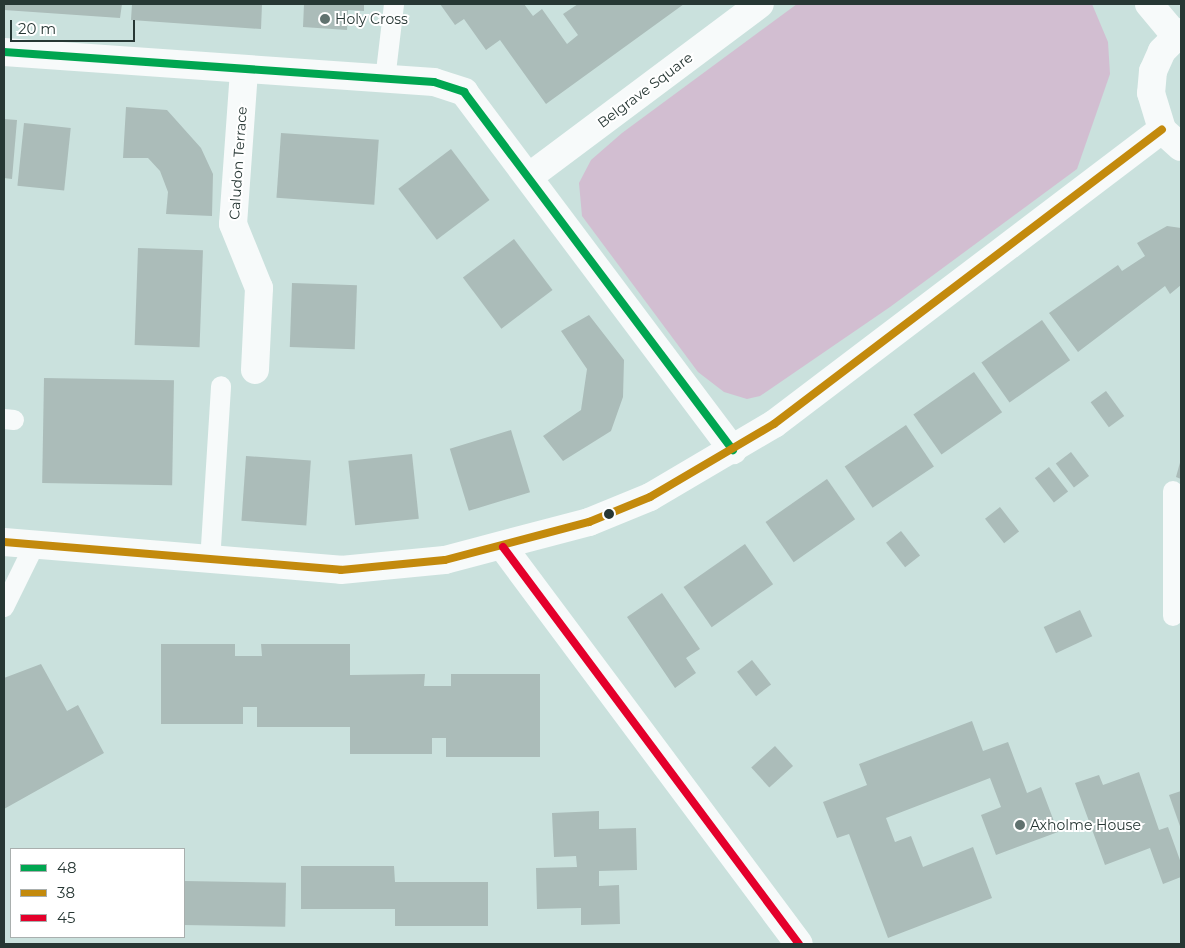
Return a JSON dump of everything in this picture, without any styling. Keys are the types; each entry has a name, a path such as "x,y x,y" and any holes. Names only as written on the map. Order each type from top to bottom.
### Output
{"street":[{"name":"Belgrave Square","path":"530,176 760,4"},
{"path":"4,542 308,570 373,569 504,547 623,509 733,450 801,405 1171,139 1151,93 1153,71 1178,33 1148,4"},
{"path":"4,52 244,71 434,82 464,92 530,176 733,450"},
{"name":"Caludon Terrace","path":"244,71 233,224 260,288 255,370"},
{"path":"504,547 799,944"}],"lane":[{"path":"385,80 394,4"},
{"path":"210,562 222,386"},
{"path":"1173,491 1179,617"},
{"path":"4,607 34,546"}],"shaded area":[{"path":"797,4 1092,4 1108,42 1110,74 1077,169 890,307 760,396 747,399 724,392 698,372 582,216 579,183 591,160 622,133"}],"building":[{"path":"4,4 122,4 120,18 4,10"},
{"path":"132,4 262,4 261,29 131,20"},
{"name":"Holy Cross","path":"304,4 364,4 364,11 348,10 347,30 303,27"},
{"path":"440,4 524,4 533,16 542,9 567,44 578,35 563,14 578,4 684,4 546,104 500,40 486,50 464,19 455,25"},
{"path":"126,107 167,110 201,148 213,174 212,216 166,214 168,192 160,171 148,158 123,158"},
{"path":"4,119 17,120 12,179 4,178"},
{"path":"24,123 71,128 64,191 17,186"},
{"path":"281,133 379,140 374,205 276,198"},
{"path":"451,149 490,200 437,240 398,189"},
{"path":"1167,226 1181,228 1181,285 1170,294 1165,286 1078,352 1049,313 1118,265 1122,271 1145,256 1137,243"},
{"path":"514,239 553,290 501,329 463,278"},
{"path":"138,248 203,250 200,347 135,345"},
{"path":"292,283 357,285 355,349 290,347"},
{"path":"589,315 624,360 623,397 611,431 563,461 543,436 581,410 587,369 561,331"},
{"path":"1042,320 1070,360 1009,403 981,362"},
{"path":"974,372 1002,412 941,455 913,414"},
{"path":"44,378 174,380 172,485 42,483"},
{"path":"1106,391 1124,416 1109,427 1091,402"},
{"path":"906,425 934,466 873,508 845,466"},
{"path":"511,430 530,492 469,511 450,449"},
{"path":"1071,452 1089,476 1074,487 1056,463"},
{"path":"412,454 419,519 355,525 348,461"},
{"path":"246,456 311,461 306,525 241,521"},
{"path":"1181,459 1181,479 1176,477"},
{"path":"1049,467 1068,491 1054,503 1035,478"},
{"path":"827,479 855,519 794,562 766,522"},
{"path":"1000,507 1019,531 1004,543 985,519"},
{"path":"901,531 920,555 905,567 886,543"},
{"path":"745,544 773,584 712,627 684,587"},
{"path":"662,593 700,649 686,658 696,673 675,688 627,617"},
{"path":"1080,610 1092,636 1056,653 1044,627"},
{"path":"161,644 235,644 235,656 262,656 261,644 350,644 350,675 425,674 424,686 451,686 451,674 540,674 540,757 446,757 446,738 432,738 432,754 350,754 350,727 257,727 257,707 243,707 243,724 161,724"},
{"path":"752,660 771,684 756,696 737,672"},
{"path":"41,664 67,711 78,705 104,753 4,809 4,678"},
{"name":"Axholme House","path":"972,721 983,751 1008,742 1027,793 1041,787 1058,832 996,855 981,815 1001,807 990,778 886,818 895,842 911,836 923,867 973,847 992,898 888,938 849,834 837,838 823,802 867,785 859,764"},
{"path":"775,746 793,766 769,787 751,767"},
{"path":"1139,772 1159,830 1168,827 1181,863 1181,877 1163,884 1150,848 1105,865 1075,783 1099,775 1103,785"},
{"path":"1181,791 1181,829 1169,795"},
{"path":"599,811 599,829 636,828 637,870 599,871 599,886 619,885 620,924 581,925 581,908 537,909 536,868 577,867 576,856 554,857 552,813"},
{"path":"301,866 394,866 395,882 488,882 488,926 395,926 395,909 301,909"},
{"path":"185,881 286,883 285,927 185,925"}],"transit line":[{"name":"48","path":"4,52 434,82 464,92 733,450"},
{"name":"38","path":"4,542 341,570 445,560 589,522 650,497 774,424 1162,130"},
{"name":"45","path":"503,547 799,944"}],"place":[{"name":"Holy Cross","path":"325,19"},
{"name":"Axholme House","path":"1020,825"}]}
